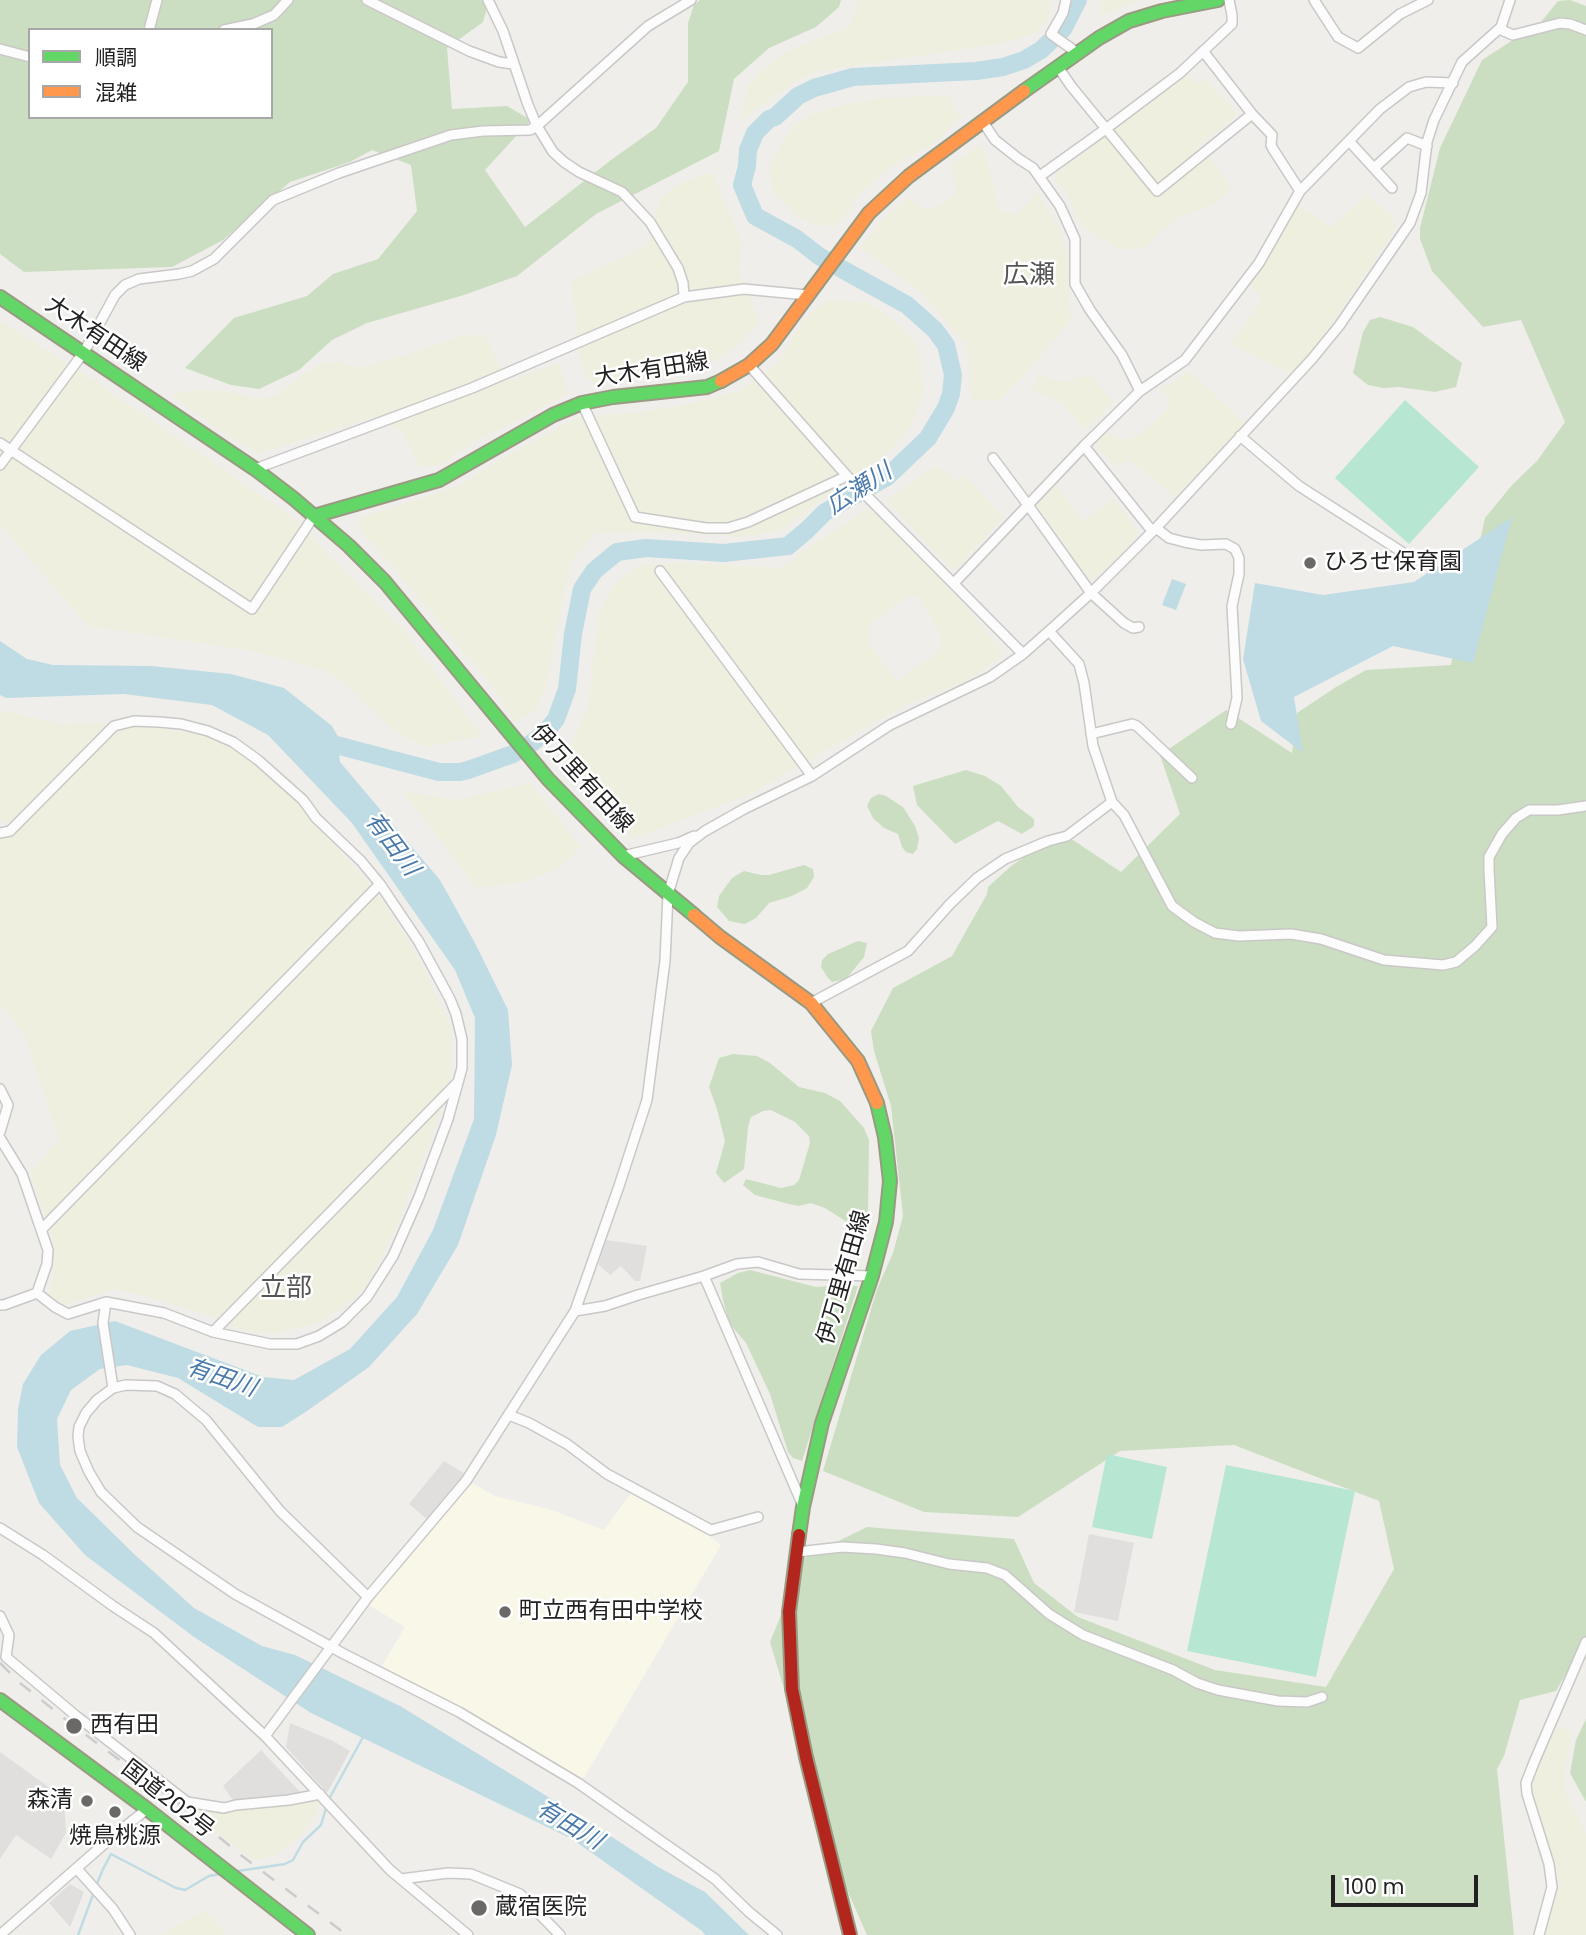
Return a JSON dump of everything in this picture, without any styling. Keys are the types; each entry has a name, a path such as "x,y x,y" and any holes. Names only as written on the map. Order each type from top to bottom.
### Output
{"main road":[{"name":"大木有田線","path":"0,297 256,469 314,516 439,481 553,415 582,404 613,397 707,387 729,378 749,365 772,344 869,213 909,176 1058,66 1073,52 1129,21 1162,11 1218,0"},
{"name":"伊万里有田線","path":"314,516 349,545 385,582 548,779 623,856 720,937 811,1003 859,1061 878,1105 890,1181 886,1222 872,1276 822,1423 803,1507 789,1612 792,1689 850,1935"},
{"name":"国道202号","path":"0,1701 147,1809 308,1935"}],"street":[{"path":"150,28 157,0"},
{"path":"234,28 253,24 274,15 288,0"},
{"path":"368,0 468,51 513,64"},
{"path":"488,0 503,31 537,126 553,152 579,172 622,192 650,222 678,268 684,297"},
{"path":"0,465 84,352 114,295 125,285 139,279 192,271 214,259 273,200 339,173 452,135 530,130 648,26 691,0"},
{"path":"1066,0 1063,13 1051,34 1073,52"},
{"path":"1040,176 1180,73 1232,24 1229,0"},
{"path":"1314,0 1338,37 1358,48 1400,14 1428,0"},
{"path":"623,856 678,843 705,831 812,776 890,725 990,677 1023,654 1091,593 1312,359 1339,326 1410,223 1421,193 1427,146 1434,120 1462,62 1499,29 1510,0"},
{"path":"1499,29 1513,35 1560,23 1586,30"},
{"path":"0,49 28,56"},
{"path":"1203,51 1252,114 1272,135 1271,145 1300,191"},
{"path":"1058,66 1157,191 1252,114"},
{"path":"954,583 1140,391 1185,360 1259,264 1300,191 1380,109 1409,87 1426,82 1453,83"},
{"path":"983,122 995,140 1033,168 1060,206 1075,239 1075,284 1122,355 1140,391"},
{"path":"1374,168 1407,138 1427,146"},
{"path":"1349,141 1392,188"},
{"path":"256,469 472,388 684,297 744,289 807,295"},
{"path":"749,365 847,476 1023,654"},
{"path":"582,404 635,517 706,528 728,528 748,522 847,476"},
{"path":"1240,436 1299,486 1402,552"},
{"path":"0,443 252,609 314,516"},
{"path":"1084,446 1154,529 1184,542 1201,545 1226,544 1235,549 1239,574 1232,606 1237,698 1231,724"},
{"path":"993,458 1091,593 1124,623 1132,628 1139,627"},
{"path":"660,571 812,776"},
{"path":"1049,631 1079,664 1093,746 1112,802 1124,815 1171,905 1215,933 1239,936 1291,934 1321,939 1384,960 1443,965 1456,962 1492,927 1489,857 1502,834 1516,818 1529,810 1586,806"},
{"path":"0,833 10,831 114,726 134,722 181,724 208,731 233,743 258,760 303,800 316,818 361,861 380,884 419,942 450,999 462,1039 462,1068 448,1119 393,1256 367,1297 342,1322 319,1336 297,1344 270,1344 213,1332 163,1313 106,1302 68,1314 37,1293"},
{"path":"1091,734 1132,724 1137,726 1192,778"},
{"path":"811,1003 908,951 977,878 1005,859 1067,836 1112,802"},
{"path":"264,1735 368,1597 466,1481 575,1311 647,1100 665,961 668,894 679,858 689,843 705,831"},
{"path":"41,1230 380,884"},
{"path":"213,1332 458,1082"},
{"path":"0,1089 8,1105 0,1132"},
{"path":"0,1138 22,1174 48,1250 47,1264 37,1293 4,1306 0,1305"},
{"path":"575,1311 605,1306 737,1264 758,1262 799,1274 872,1276"},
{"path":"704,1276 803,1507"},
{"path":"106,1302 103,1323 113,1388"},
{"path":"368,1597 280,1511 216,1431 176,1394 157,1386 126,1385 113,1388 86,1413 79,1427 78,1437 80,1451 89,1472 101,1492 137,1527 223,1587 330,1647 459,1712 578,1783 715,1879 776,1935"},
{"path":"509,1415 567,1444 607,1474 711,1530 758,1517"},
{"path":"0,1528 154,1633 264,1735 390,1870 468,1935"},
{"path":"797,1552 842,1548 876,1549 949,1564 987,1568 1005,1575 1049,1614 1083,1635 1173,1670 1197,1683 1218,1690 1278,1701 1307,1702 1322,1697"},
{"path":"0,1616 9,1635 6,1657 75,1715 187,1801 224,1808 320,1794"},
{"path":"1539,1935 1552,1886 1549,1864 1527,1794 1527,1783 1586,1642"},
{"path":"0,1935 147,1809"},
{"path":"77,1869 113,1909 130,1935"},
{"path":"401,1879 449,1873 471,1874 520,1894 560,1935"}],"shaded area":[{"path":"606,1240 647,1246 640,1281 635,1281 621,1266 610,1275 598,1264"},
{"path":"444,1461 465,1474 428,1520 409,1504"},
{"path":"472,1483 495,1496 552,1510 604,1530 631,1493 700,1529 721,1545 580,1781 465,1711 382,1666 405,1627 367,1604"},
{"path":"1089,1534 1134,1543 1118,1621 1074,1612"},
{"path":"290,1723 350,1751 327,1793 286,1747"},
{"path":"261,1750 304,1796 234,1802 223,1786"},
{"path":"0,1752 64,1798 66,1833 51,1859 16,1835 0,1859"},
{"path":"70,1884 84,1892 70,1927 49,1903"}],"green space":[{"path":"0,0 486,0 488,4 483,22 447,48 452,109 507,106 531,120 485,170 525,227 656,128 688,82 688,23 694,5 700,0 841,0 839,7 816,27 769,48 734,79 719,151 596,214 517,276 464,295 367,323 332,340 299,370 259,389 231,385 185,368 234,318 307,296 333,274 378,259 417,211 411,165 372,150 350,162 290,182 223,240 172,267 24,272 0,254"},
{"path":"858,0 1050,0 1048,20 1035,34 1004,43 815,72 793,83 740,121 748,86 760,72 781,55 850,27"},
{"path":"1102,0 1140,0 1100,16"},
{"path":"1570,0 1586,6 1586,1638 1556,1691 1520,1700 1504,1756 1497,1769 1514,1935 867,1935 837,1867 770,1642 804,1558 867,1527 1014,1539 1034,1583 1078,1617 1215,1670 1326,1687 1394,1569 1379,1501 1234,1445 1120,1451 1018,1517 924,1512 823,1471 877,1289 893,1253 903,1216 891,1106 874,1051 871,1031 893,988 952,956 987,894 988,887 1039,846 1073,840 1121,872 1180,814 1160,755 1226,710 1292,753 1297,713 1366,670 1451,665 1461,608 1473,572 1485,518 1512,485 1537,461 1565,422 1521,320 1483,327 1432,271 1420,239 1420,228 1440,148 1482,60 1541,22 1558,1"},
{"path":"1186,75 1200,84 1205,79 1238,114 1200,145 1232,187 1217,203 1175,219 1143,249 1120,249 1086,229 1053,176"},
{"path":"949,95 960,119 930,146 889,168 865,189 842,220 834,226 814,225 799,217 772,191 769,165 794,125 810,115 843,105 883,98"},
{"path":"980,145 986,155 1000,211 1017,214 1037,192 1060,231 1068,255 1071,320 1000,400 971,400 969,356 965,344 924,295 860,247 887,215 908,198 925,210 945,203 956,194 952,165"},
{"path":"713,174 742,242 739,272 760,322 736,347 688,373 661,378 626,378 593,383 584,373 579,354 571,281 636,251 649,242 660,198 676,185"},
{"path":"1366,195 1396,222 1393,233 1338,315 1328,335 1291,374 1231,344 1262,298 1250,286 1281,237 1297,205 1332,227"},
{"path":"828,299 869,303 902,327 918,346 924,393 912,425 893,448 781,530 747,537 656,532 596,533 570,563 546,686 535,711 514,722 494,688 357,525 362,517 456,487 578,417 642,412 689,404 739,391 776,365 804,319"},
{"path":"1380,317 1413,327 1462,363 1456,387 1435,392 1399,387 1383,388 1368,385 1353,373 1363,332 1370,320"},
{"path":"0,321 93,380 292,517 403,629 482,736 425,747 397,733 342,681 326,671 252,651 88,626 0,525"},
{"path":"485,334 498,363 510,381 559,363 568,394 473,442 439,466 420,467 402,432 378,416 258,454 171,395 196,390 228,391 252,398 273,397 319,364 341,362 357,368 407,355 458,337"},
{"path":"1190,371 1245,424 1175,497 1130,460 1114,466 1095,443 1107,432 1121,440 1134,438 1167,409 1168,399 1162,389"},
{"path":"1040,374 1055,381 1091,377 1114,402 1086,430 1061,403 1030,391"},
{"path":"1405,400 1479,467 1409,544 1335,478"},
{"path":"935,466 946,470 956,482 965,476 1004,517 955,570 947,565 886,500"},
{"path":"1056,484 1083,521 1113,498 1139,533 1133,543 1093,581 1073,559 1036,504"},
{"path":"869,508 947,585 1004,654 968,680 907,704 750,794 632,839 563,764 588,706 599,612 608,594 620,579 639,565 683,563 782,568","holes":["917,595 939,631 942,650 897,681 870,645 870,624 900,601"]},
{"path":"0,710 59,724 107,723 11,823 0,822"},
{"path":"159,722 174,731 195,732 217,740 246,757 299,804 383,900 421,962 452,1030 452,1072 435,1129 394,1233 367,1285 356,1297 321,1322 277,1333 248,1332 210,1316 114,1289 66,1304 48,1295 55,1267 55,1247 30,1172 59,1140 24,1033 0,1005 0,839 14,834 83,759 118,729"},
{"path":"966,770 985,776 1001,786 1018,807 1034,819 1034,826 1022,834 998,821 955,844 917,805 913,786"},
{"path":"530,783 581,847 558,869 524,882 477,888 402,791 455,800"},
{"path":"879,794 903,807 915,826 919,838 913,854 902,847 898,834 884,828 873,818 867,806 871,798"},
{"path":"804,865 813,869 814,877 807,888 769,903 756,918 745,924 729,921 717,907 719,896 732,878 744,871 769,875"},
{"path":"858,941 867,943 864,957 846,979 832,982 821,967 822,960 828,954"},
{"path":"733,1054 757,1056 799,1087 825,1093 840,1101 864,1128 869,1140 868,1213 864,1225 856,1228 825,1208 811,1203 799,1206 755,1195 743,1185 746,1179 781,1188 794,1185 799,1180 810,1143 809,1136 795,1122 771,1110 751,1117 744,1169 724,1183 716,1173 725,1141 709,1087 719,1058"},
{"path":"750,1270 816,1287 858,1286 802,1461 793,1458 788,1452 770,1394 746,1343 729,1323 720,1283"},
{"path":"1107,1454 1167,1467 1152,1539 1092,1527"},
{"path":"1226,1465 1355,1491 1316,1677 1187,1651"},
{"path":"1586,1719 1586,1802 1570,1773 1576,1740"},
{"path":"1557,1726 1572,1732 1565,1770 1566,1795 1586,1835 1586,1935 1545,1935 1560,1882 1532,1793 1531,1782"},
{"path":"316,1800 320,1803 317,1812 305,1831 279,1853 264,1859 253,1859 190,1812 194,1807 211,1810 232,1809"},
{"path":"205,1910 226,1935 160,1935 167,1931"}],"water":[{"path":"1512,517 1473,663 1393,646 1294,697 1303,753 1261,721 1243,659 1255,583 1323,595 1414,582"},
{"path":"1172,579 1186,584 1176,610 1162,605"},
{"name":"有田川","path":"0,641 27,659 53,665 151,666 231,674 284,688 332,726 346,751 339,752 340,762 440,880 508,1010 512,1065 496,1135 458,1245 417,1314 369,1367 282,1427 258,1427 178,1378 127,1365 100,1369 71,1390 57,1419 60,1465 77,1498 194,1608 262,1646 295,1655 400,1706 658,1867 705,1892 749,1935 705,1935 572,1839 311,1713 194,1637 85,1555 39,1503 17,1447 18,1409 23,1384 41,1355 70,1331 115,1321 263,1377 294,1380 350,1349 397,1297 433,1230 474,1119 475,1018 455,970 352,823 268,735 212,705 124,694 6,698 0,695"}],"waterway":[{"name":"広瀬川","path":"321,741 439,772 460,772 513,754 532,743 556,719 567,689 573,634 582,589 594,571 617,552 646,548 724,553 788,546 825,512 887,477 928,438 951,394 953,375 946,345 935,330 907,305 819,256 797,239 755,216 742,185 748,150 755,133 769,119 775,117 798,96 814,88 853,77 976,71 1003,67 1024,60 1041,50 1063,29 1078,0"},
{"path":"329,1799 363,1737"},
{"path":"238,1871 285,1864 293,1860 303,1842 321,1825 327,1805"},
{"path":"96,1886 111,1854 176,1888 185,1890 209,1876 221,1874"},
{"path":"78,1935 94,1892"}],"railway":[{"path":"0,1663 20,1683 74,1726 347,1935"}],"traffic: fast":[{"path":"1024,91 1099,38 1129,21 1162,11 1218,0"},
{"path":"0,297 255,469 349,546 385,582 548,779 623,856 694,915"},
{"path":"314,516 439,480 553,415 582,403 707,387 721,381"},
{"path":"799,1535 822,1423 872,1276 886,1222 890,1181 885,1137 877,1103"},
{"path":"0,1700 147,1809 308,1935"}],"traffic: slow":[{"path":"721,381 749,365 772,344 869,213 909,176 1024,91"},
{"path":"694,915 811,1003 858,1061 877,1103"}],"traffic: jam":[{"path":"799,1535 789,1612 792,1689 850,1935"}],"place":[{"name":"ひろせ保育園","path":"1310,563"},
{"name":"町立西有田中学校","path":"505,1612"},
{"name":"西有田","path":"74,1726"},
{"name":"森清","path":"87,1801"},
{"name":"焼鳥桃源","path":"115,1812"},
{"name":"蔵宿医院","path":"479,1908"}],"district":[{"name":"広瀬","path":"1029,276"},
{"name":"立部","path":"286,1289"}]}
